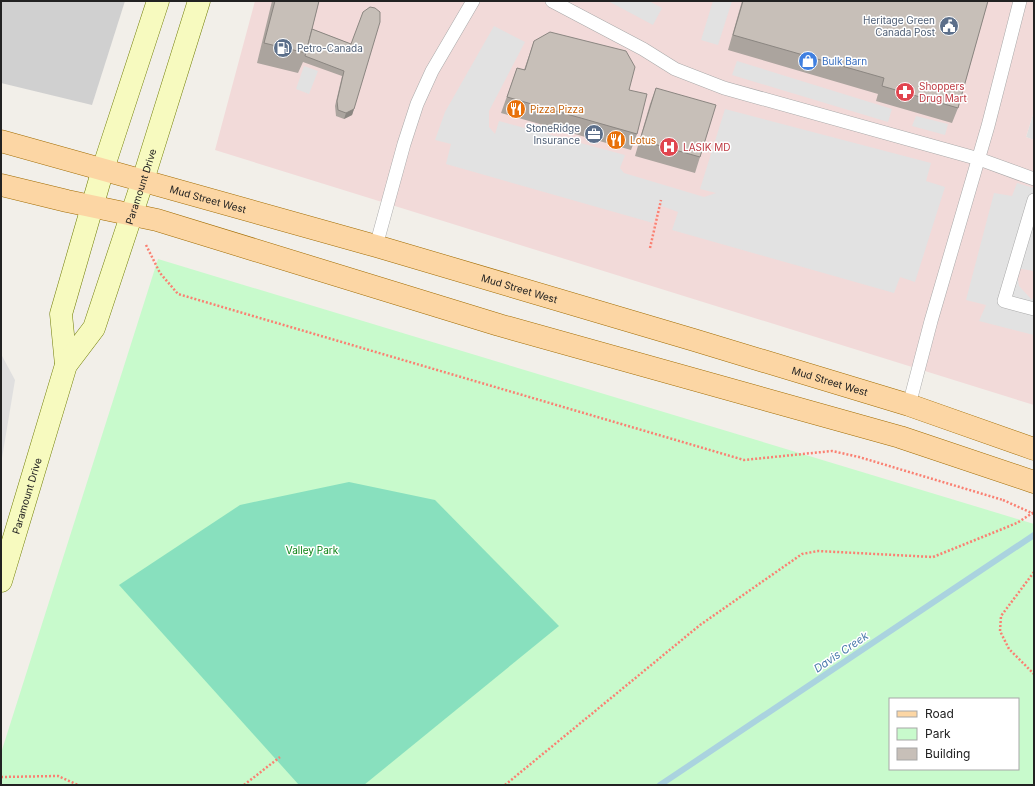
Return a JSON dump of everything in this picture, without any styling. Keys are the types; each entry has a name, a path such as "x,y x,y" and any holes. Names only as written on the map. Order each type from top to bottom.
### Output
{"main road":[{"name":"Paramount Drive","path":"66,365 62,314 103,169 158,1"},
{"name":"Paramount Drive","path":"1,581 66,365 94,328 143,180 199,1"},
{"name":"Mud Street West","path":"1,141 376,246 909,405 1034,449"},
{"path":"1,185 157,220 499,325 900,437 1034,482"}],"lane":[{"path":"376,246 402,151 417,104 432,71 473,1"},
{"path":"552,1 644,49 675,69 724,88 979,159 1034,179"},
{"path":"909,405 931,321 979,159 1020,1"},
{"path":"1034,200 1004,301 1034,309"}],"path":[{"path":"650,248 661,200"},
{"path":"131,214 160,273 178,294 744,460 832,451 859,457 1002,500 1034,513"},
{"path":"505,785 700,625 802,554 818,551 933,557 1018,523 1034,513"},
{"path":"1034,572 1001,616 1000,631 1009,649 1034,674"},
{"path":"244,785 280,756"},
{"path":"1,777 58,776 78,785"}],"shaded area":[{"path":"1,1 125,1 92,105 1,83"},
{"path":"255,1 1034,1 1034,111 1026,137 1034,140 1034,405 215,150"},
{"path":"608,1 649,1 662,8 653,25"},
{"path":"713,1 732,1 718,45 701,40"},
{"path":"494,26 525,42 489,111 489,127 495,134 499,121 625,155 620,168 624,173 704,197 716,193 700,189 725,109 931,163 926,181 945,187 915,282 900,277 894,293 672,230 678,212 659,205 653,223 446,164 451,144 435,140 445,112"},
{"path":"737,61 892,109 888,122 732,75"},
{"path":"304,66 318,71 309,94 296,89"},
{"path":"1034,111 1034,140 1026,137"},
{"path":"916,116 948,124 945,135 912,126"},
{"path":"1017,183 1034,188 1034,271 1016,268 1019,286 1032,300 1034,294 1034,335 979,321 986,305 966,300 994,193 1012,196"},
{"path":"1,354 15,380 1,464"}],"green space":[{"name":"Valley Park","path":"158,259 1034,524 1034,785 1,785 1,753"},
{"path":"349,482 435,500 559,626 364,785 299,785 119,585 240,505"}],"building":[{"name":"Petro-Canada","path":"275,1 319,1 306,53 264,43"},
{"path":"743,1 988,1 958,108 882,86 884,78 733,35"},
{"path":"370,7 375,8 380,12 380,22 354,109 346,113 338,110 337,101 344,71 305,56 312,29 351,44 363,12"},
{"path":"550,32 626,51 635,67 629,90 647,94 637,134 507,97 517,68 525,70 534,41"},
{"path":"656,88 716,105 700,157 640,140"}],"waterway":[{"name":"Davis Creek","path":"660,785 1034,535"}],"place":[{"name":"Heritage Green Canada Post","path":"949,26"},
{"name":"Petro-Canada","path":"283,48"},
{"name":"Bulk Barn","path":"808,61"},
{"name":"Shoppers Drug Mart","path":"905,92"},
{"name":"Pizza Pizza","path":"516,109"},
{"name":"StoneRidge Insurance","path":"594,134"},
{"name":"Lotus","path":"616,140"},
{"name":"LASIK MD","path":"669,147"}]}
